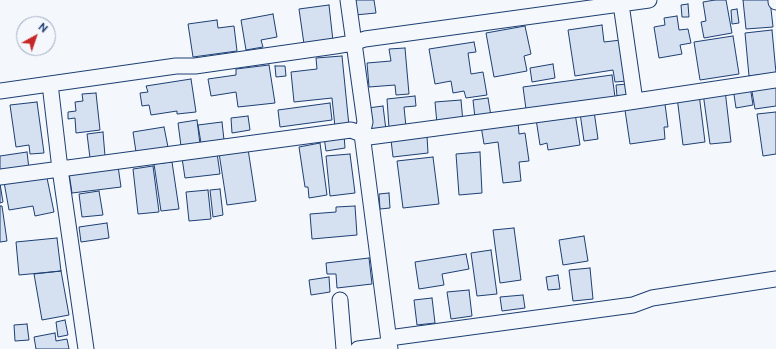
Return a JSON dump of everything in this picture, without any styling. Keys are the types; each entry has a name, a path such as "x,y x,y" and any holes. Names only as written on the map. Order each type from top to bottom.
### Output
{"street":[{"path":"348,0 364,122 362,134 390,344"},
{"path":"0,92 176,66 195,66 353,43 365,39 650,0"},
{"path":"621,4 635,101"},
{"path":"0,177 351,130 370,137 776,80"},
{"path":"50,84 60,169 86,349"},
{"path":"358,349 633,305 652,298 776,279"},
{"path":"340,300 344,349"}],"building":[{"path":"354,0 374,0 376,13 355,15"},
{"path":"726,0 732,33 704,38 701,22 706,21 703,2"},
{"path":"743,0 770,0 773,27 746,29"},
{"path":"688,4 689,17 682,17 681,5"},
{"path":"329,5 333,41 304,44 299,9"},
{"path":"737,9 739,23 732,24 731,10"},
{"path":"273,14 277,37 261,40 263,47 246,50 241,20"},
{"path":"677,16 679,30 688,29 691,43 680,45 682,54 659,58 654,27 665,25 664,18"},
{"path":"217,20 218,28 234,26 237,51 193,57 188,24"},
{"path":"602,25 604,42 621,40 627,81 615,82 613,70 575,76 568,30"},
{"path":"525,26 531,54 524,56 527,71 494,77 486,33"},
{"path":"772,30 776,73 749,76 745,33"},
{"path":"733,36 739,74 700,80 694,42"},
{"path":"474,42 476,52 468,53 471,74 483,72 487,95 466,98 464,91 453,93 451,81 435,84 429,49"},
{"path":"405,48 409,94 396,95 395,85 369,87 367,63 391,61 389,49"},
{"path":"342,56 349,126 335,127 332,98 294,102 291,72 317,69 316,58"},
{"path":"553,64 555,78 532,82 530,68"},
{"path":"269,65 275,103 238,107 236,92 211,96 208,79 236,75 236,69"},
{"path":"275,66 285,66 286,76 276,77"},
{"path":"612,75 615,97 526,109 523,87"},
{"path":"191,79 196,112 177,114 177,111 151,115 149,105 142,106 140,93 148,92 146,86"},
{"path":"776,82 776,106 755,109 751,86"},
{"path":"627,84 628,95 617,96 616,85"},
{"path":"750,86 753,105 736,108 733,88"},
{"path":"725,90 731,142 710,144 703,93"},
{"path":"96,93 100,130 76,133 75,118 68,119 68,112 76,111 75,102 83,101 82,94"},
{"path":"699,94 705,142 683,145 677,97"},
{"path":"415,96 416,106 404,107 406,127 389,128 387,99"},
{"path":"488,98 491,116 475,118 473,100"},
{"path":"461,100 463,122 437,124 435,102"},
{"path":"37,102 44,153 30,154 29,145 16,147 10,105"},
{"path":"330,103 332,120 280,127 278,110"},
{"path":"665,104 668,127 664,127 665,139 630,144 625,110"},
{"path":"383,106 386,130 370,131 368,108"},
{"path":"594,111 598,139 584,141 580,113"},
{"path":"776,112 776,154 763,156 757,114"},
{"path":"575,113 580,145 548,150 547,143 540,145 536,119"},
{"path":"248,116 250,130 232,133 231,118"},
{"path":"197,120 200,144 181,146 178,123"},
{"path":"518,121 519,134 525,133 529,161 519,162 521,181 503,183 498,142 484,144 481,126"},
{"path":"222,122 224,140 201,143 198,125"},
{"path":"164,127 168,147 136,152 133,132"},
{"path":"103,132 105,156 90,158 87,134"},
{"path":"344,135 345,148 326,151 324,137"},
{"path":"427,136 428,153 393,157 391,140"},
{"path":"320,143 327,195 309,198 308,187 305,187 299,147"},
{"path":"248,149 256,201 227,205 219,153"},
{"path":"27,152 29,169 0,174 0,156"},
{"path":"480,152 482,193 459,195 456,154"},
{"path":"217,153 220,174 185,178 182,158"},
{"path":"350,154 355,193 330,196 326,156"},
{"path":"433,157 439,204 403,208 397,161"},
{"path":"172,162 179,209 161,211 154,164"},
{"path":"118,166 121,187 72,193 69,173"},
{"path":"153,166 159,212 138,214 133,169"},
{"path":"46,173 54,212 35,216 33,206 9,210 4,182"},
{"path":"0,184 3,202 0,203"},
{"path":"220,189 223,215 213,217 210,190"},
{"path":"208,190 211,219 189,221 186,192"},
{"path":"99,191 103,215 82,217 79,194"},
{"path":"389,193 390,208 380,209 379,194"},
{"path":"0,206 2,206 7,241 0,242"},
{"path":"355,206 357,235 312,239 310,214 336,212 336,207"},
{"path":"107,223 109,238 81,242 79,227"},
{"path":"514,228 521,280 500,283 493,230"},
{"path":"584,236 588,261 563,265 559,240"},
{"path":"57,238 61,271 19,275 16,242"},
{"path":"491,250 497,294 477,296 471,253"},
{"path":"466,254 469,269 442,274 444,285 419,289 415,262"},
{"path":"369,258 372,284 337,288 336,274 327,274 326,263"},
{"path":"590,268 593,299 573,301 569,270"},
{"path":"61,271 69,315 42,320 34,274"},
{"path":"558,275 560,289 548,290 546,277"},
{"path":"329,277 330,292 311,295 309,280"},
{"path":"469,290 472,316 451,319 447,292"},
{"path":"523,295 525,308 502,311 500,297"},
{"path":"432,298 435,323 417,325 414,300"},
{"path":"65,320 68,335 58,337 56,322"},
{"path":"27,324 29,340 15,341 14,325"},
{"path":"55,333 56,341 67,339 69,349 36,349 34,337"}]}
